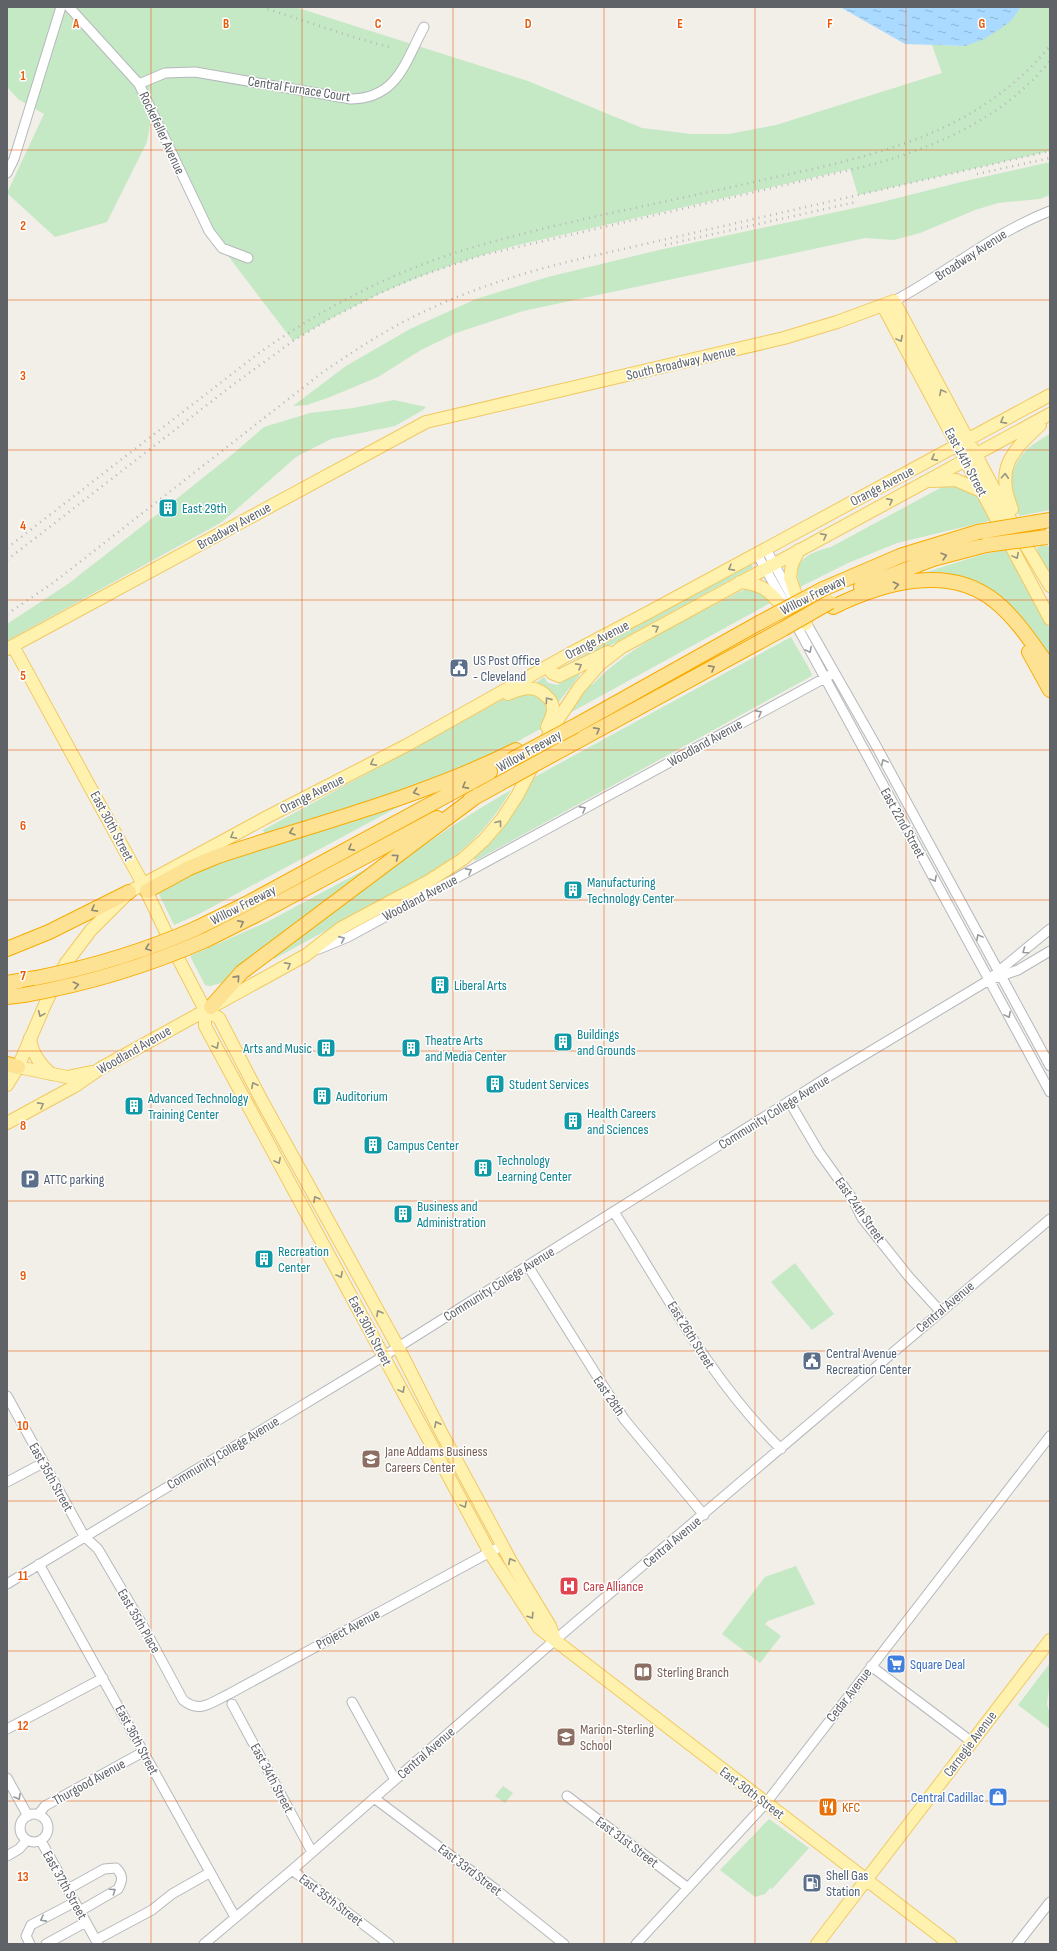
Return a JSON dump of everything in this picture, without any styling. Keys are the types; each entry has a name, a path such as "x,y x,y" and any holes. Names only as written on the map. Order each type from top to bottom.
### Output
{"highway":[{"name":"Willow Freeway","path":"7,983 105,962 152,946 197,928 246,904 577,721 649,678 712,649 823,589 900,556 978,532 1044,521"},
{"name":"Willow Freeway","path":"7,997 75,985 129,970 206,940 258,914 831,604 908,568 986,545 1048,537"},
{"path":"831,604 889,586 922,580 943,580 963,584 980,591 995,601 1008,614 1050,668"},
{"path":"1008,614 1050,690"},
{"path":"145,888 218,856 435,785 514,755"},
{"path":"208,1009 242,972 478,795"},
{"path":"7,949 43,935 129,892"}],"main road":[{"name":"South Broadway Avenue","path":"464,412 748,347 837,322 894,301"},
{"name":"East 14th Street","path":"894,301 1009,517 1050,586"},
{"name":"East 14th Street","path":"883,306 1050,619"},
{"name":"Orange Avenue","path":"145,888 267,817 407,745 548,666 1050,395"},
{"name":"Broadway Avenue","path":"10,648 414,428 439,418 464,412"},
{"name":"Orange Avenue","path":"306,955 341,928 440,875 474,850 502,819 560,715 600,664 634,640 1050,415"},
{"path":"1031,552 1007,497 1005,483 1006,470 1009,460 1016,448 1050,415"},
{"path":"925,482 956,480 981,491"},
{"path":"799,550 792,564 790,578 806,624"},
{"path":"740,582 757,584 765,588 791,615"},
{"path":"548,666 554,674 562,675 593,658 634,640"},
{"name":"East 30th Street","path":"10,648 145,888 208,1009 219,1018 262,1101 398,1347 440,1430 503,1545 550,1626 555,1640"},
{"path":"407,745 445,728 512,692 531,688 545,695 550,701 553,709 534,762"},
{"path":"7,1085 12,1066 30,1038 52,988 66,963 91,930 129,892 145,888"},
{"path":"109,913 145,888"},
{"name":"Woodland Avenue","path":"7,1123 75,1086 101,1068 306,955"},
{"name":"East 30th Street","path":"208,1009 205,1026 490,1553 539,1628 950,1944"},
{"path":"30,1038 31,1047 36,1057 51,1074"},
{"path":"12,1066 51,1074 74,1076 101,1068"},
{"name":"Carnegie Avenue","path":"817,1944 1050,1640"}],"street":[{"path":"7,173 14,159 61,7"},
{"name":"Rockefeller Avenue","path":"69,7 139,84 209,231 222,248 248,258"},
{"name":"Central Furnace Court","path":"139,84 164,73 195,72 351,99 363,98 382,92 396,79 424,27"},
{"name":"Broadway Avenue","path":"894,301 930,281 992,239 1050,211"},
{"name":"East 22nd Street","path":"761,551 791,615 824,678 1050,1092"},
{"name":"East 22nd Street","path":"769,566 806,624 834,673 1050,1066"},
{"name":"Woodland Avenue","path":"306,955 348,937 834,673"},
{"path":"1000,974 1050,929"},
{"path":"1000,974 1018,970 1050,951"},
{"name":"Community College Avenue","path":"7,1583 384,1356 789,1101 1000,974"},
{"name":"East 24th Street","path":"789,1101 818,1152 852,1198 862,1218 940,1311"},
{"name":"East 26th Street","path":"614,1212 701,1353 717,1376 781,1449"},
{"name":"Central Avenue","path":"210,1942 235,1917 292,1870 555,1640 704,1515 940,1311 1050,1219"},
{"name":"East 28th","path":"528,1266 624,1419 704,1515"},
{"name":"East 35th Street","path":"7,1396 84,1536"},
{"name":"Cedar Avenue","path":"636,1944 766,1803 1050,1436"},
{"path":"7,1482 43,1463"},
{"name":"East 35th Place","path":"84,1536 98,1549 142,1624 183,1700 192,1707"},
{"name":"Project Avenue","path":"192,1707 202,1707 229,1694 503,1545"},
{"name":"East 36th Street","path":"39,1564 209,1873 235,1917"},
{"path":"871,1666 972,1742"},
{"path":"7,1729 103,1678"},
{"path":"352,1702 395,1780"},
{"name":"East 34th Street","path":"232,1704 312,1852"},
{"name":"Thurgood Avenue","path":"33,1815 45,1806 143,1752"},
{"path":"7,1778 33,1815"},
{"name":"East 31st Street","path":"567,1796 688,1888"},
{"name":"East 33rd Street","path":"374,1798 494,1888 564,1944"},
{"name":"Thurgood Avenue","path":"33,1815 44,1819 48,1825 46,1836 41,1841"},
{"name":"East 37th Street","path":"33,1815 22,1821 19,1828 21,1835 26,1841 34,1843 41,1841 97,1942"},
{"path":"7,1856 19,1849 26,1841"},
{"path":"68,1889 104,1869 114,1868 122,1874 122,1882 118,1889 80,1911"},
{"name":"East 35th Street","path":"292,1870 389,1944"},
{"path":"97,1942 152,1910 172,1894 209,1873"},
{"path":"30,1944 26,1936 31,1925 75,1902"},
{"path":"1017,1944 1050,1902"},
{"path":"46,1944 86,1922"}],"green space":[{"path":"7,7 295,7 528,81 642,128 691,134 729,134 776,125 942,73 932,45 965,46 1012,20 1021,7 1050,7 1050,151 858,195 850,169 518,245 488,253 402,284 347,310 293,341 209,231 152,113 147,142 107,222 55,237 7,193 44,114 18,99 7,87"},
{"path":"1050,162 1050,195 1040,199 998,203 975,210 920,233 894,240 865,238 523,311 456,333 421,350 378,377 330,397 307,405 293,406 346,366 410,329 476,299 548,277 659,250 878,203"},
{"path":"394,400 426,407 395,426 331,439 296,457 222,522 7,641 7,624 68,584 164,509 167,511 172,507 170,504 264,427 310,413 353,408"},
{"path":"1050,434 1050,510 1019,516 1012,498 1010,472 1013,472 1019,459 1027,450 1037,441"},
{"path":"944,486 963,488 975,494 980,498 993,520 897,543 848,563 800,587 798,570 800,564 809,555 831,547"},
{"path":"1041,546 1050,546 1050,575 1038,553 1037,548"},
{"path":"1006,550 1050,630 1050,661 1014,612 955,576 926,572 984,554"},
{"path":"751,564 753,566 752,568 565,670 558,669"},
{"path":"747,589 759,591 772,602 566,715 589,683 592,685 608,670 643,644 681,622"},
{"path":"791,637 810,670 812,675 810,677 475,861 474,858 488,844 531,779"},
{"path":"578,673 580,675 557,704 534,684 544,677 548,683 557,685"},
{"path":"533,692 546,703 548,711 544,727 513,744 470,765 435,778 265,834 263,830 502,700 517,694"},
{"path":"511,790 486,826 467,846 445,864 274,959 272,956 419,849 449,828"},
{"path":"409,801 199,914 174,925 158,892 185,873"},
{"path":"379,862 221,983 210,986 205,985 190,956 267,922"},
{"path":"795,1263 834,1314 812,1330 771,1282"},
{"path":"796,1566 815,1604 768,1621 765,1624 781,1636 760,1663 722,1634 765,1577"},
{"path":"1050,1663 1050,1680 1047,1704 1050,1715 1050,1729 1018,1705"},
{"path":"503,1786 513,1793 505,1803 495,1796"},
{"path":"769,1819 809,1848 772,1889 770,1888 765,1894 755,1897 720,1870"}],"water":[{"path":"840,7 1021,7 1012,20 1000,29 984,39 965,46 905,44"}],"railway":[{"path":"262,7 353,37 393,48"},
{"path":"7,548 259,353 333,306 385,280 439,258 501,239 571,222 830,165 911,141 949,125 985,104 1019,78 1050,46"},
{"path":"7,560 234,384 293,341 331,318 380,293 417,277 479,256 867,166 919,150 967,128 990,114 1032,81 1050,61"},
{"path":"7,614 53,583 323,372 382,334 437,305 494,283 571,261 1050,151"},
{"path":"977,174 1050,158"},
{"path":"665,245 856,202"}],"place":[{"name":"East 29th","path":"168,508"},
{"name":"US Post Office - Cleveland","path":"459,668"},
{"name":"Manufacturing Technology Center","path":"573,890"},
{"name":"Liberal Arts","path":"440,985"},
{"name":"Buildings and Grounds","path":"563,1042"},
{"name":"Arts and Music","path":"326,1048"},
{"name":"Theatre Arts and Media Center","path":"411,1048"},
{"name":"Student Services","path":"495,1084"},
{"name":"Auditorium","path":"322,1096"},
{"name":"Advanced Technology Training Center","path":"134,1106"},
{"name":"Health Careers and Sciences","path":"573,1121"},
{"name":"Campus Center","path":"373,1145"},
{"name":"Technology Learning Center","path":"483,1168"},
{"name":"ATTC parking","path":"30,1179"},
{"name":"Business and Administration","path":"403,1214"},
{"name":"Recreation Center","path":"264,1259"},
{"name":"Central Avenue Recreation Center","path":"812,1361"},
{"name":"Jane Addams Business Careers Center","path":"371,1459"},
{"name":"Care Alliance","path":"569,1586"},
{"name":"Square Deal","path":"896,1664"},
{"name":"Sterling Branch","path":"643,1672"},
{"name":"Marion-Sterling School","path":"566,1737"},
{"name":"Central Cadillac","path":"998,1797"},
{"name":"KFC","path":"828,1807"},
{"name":"Shell Gas Station","path":"812,1883"}]}
